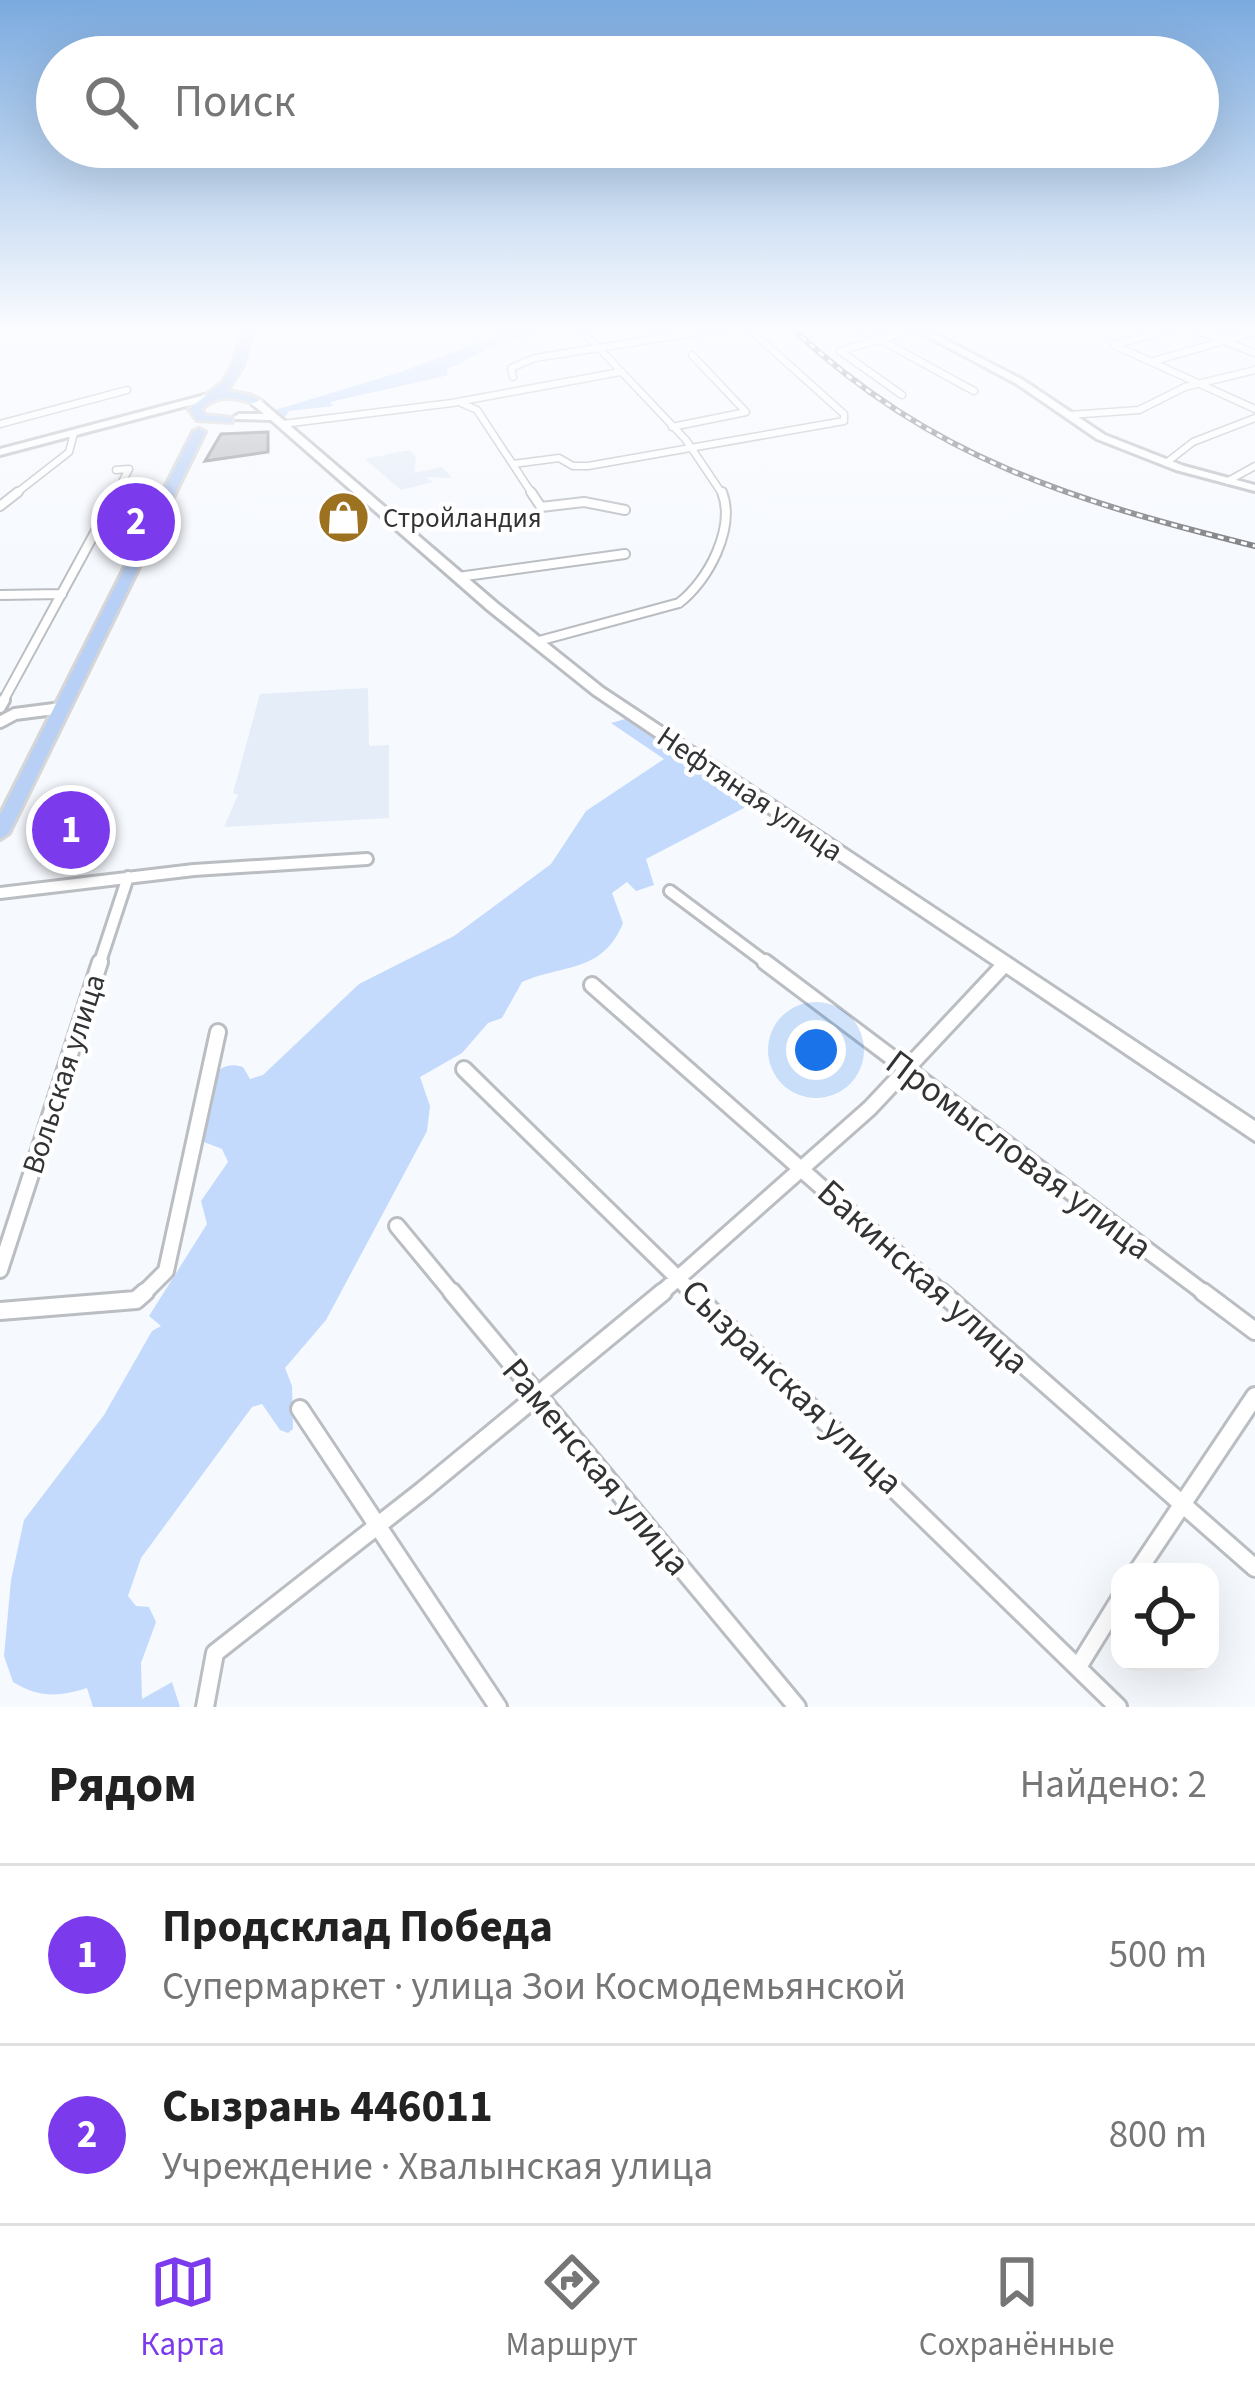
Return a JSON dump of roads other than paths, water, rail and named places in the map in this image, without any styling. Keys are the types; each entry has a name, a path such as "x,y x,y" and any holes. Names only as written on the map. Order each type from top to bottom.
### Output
{"main road":[{"path":"0,833 198,421 197,408"},
{"path":"198,421 234,418 247,408"}],"street":[{"path":"0,424 59,408"},
{"path":"0,452 167,408"},
{"name":"Нефтяная улица","path":"263,408 598,691 1255,1132"},
{"path":"234,418 279,421 407,408"},
{"path":"475,408 541,507 584,502 625,510"},
{"path":"535,642 679,603 709,577 727,505 725,494 653,408"},
{"path":"672,427 746,412 742,408"},
{"path":"513,464 560,458 573,466 588,466 692,449 844,421 837,408"},
{"path":"1058,408 1100,437 1166,463 1255,488"},
{"path":"1069,415 1145,408"},
{"path":"157,410 198,421"},
{"path":"1166,463 1193,442 1255,413"},
{"path":"0,506 69,452 74,433"},
{"path":"1228,481 1255,466"},
{"path":"0,707 129,469 116,470"},
{"path":"458,577 625,554"},
{"path":"0,595 62,594"},
{"path":"0,722 15,714 62,708"},
{"path":"0,893 128,877 367,859"},
{"name":"Вольская улица","path":"0,1270 128,877"},
{"name":"Промысловая улица","path":"670,891 1255,1331"},
{"path":"205,1707 215,1653 378,1529 680,1278 802,1170 963,1014 1004,966"},
{"name":"Бакинская улица","path":"592,985 1255,1568"},
{"path":"0,1311 136,1300 166,1271 218,1033"},
{"name":"Сызранская улица","path":"464,1069 1118,1707"},
{"name":"Раменская улица","path":"397,1226 797,1707"},
{"path":"1142,1563 1178,1503 1255,1396"},
{"path":"300,1408 498,1707"},
{"path":"1078,1667 1111,1614"}],"railway":[{"path":"893,408 952,443 1066,492 1255,546"}],"place":[{"name":"Стройландия","path":"344,518"},
{"name":"Сызрань 446011","path":"136,522"},
{"name":"Продсклад Победа","path":"71,830"}]}
